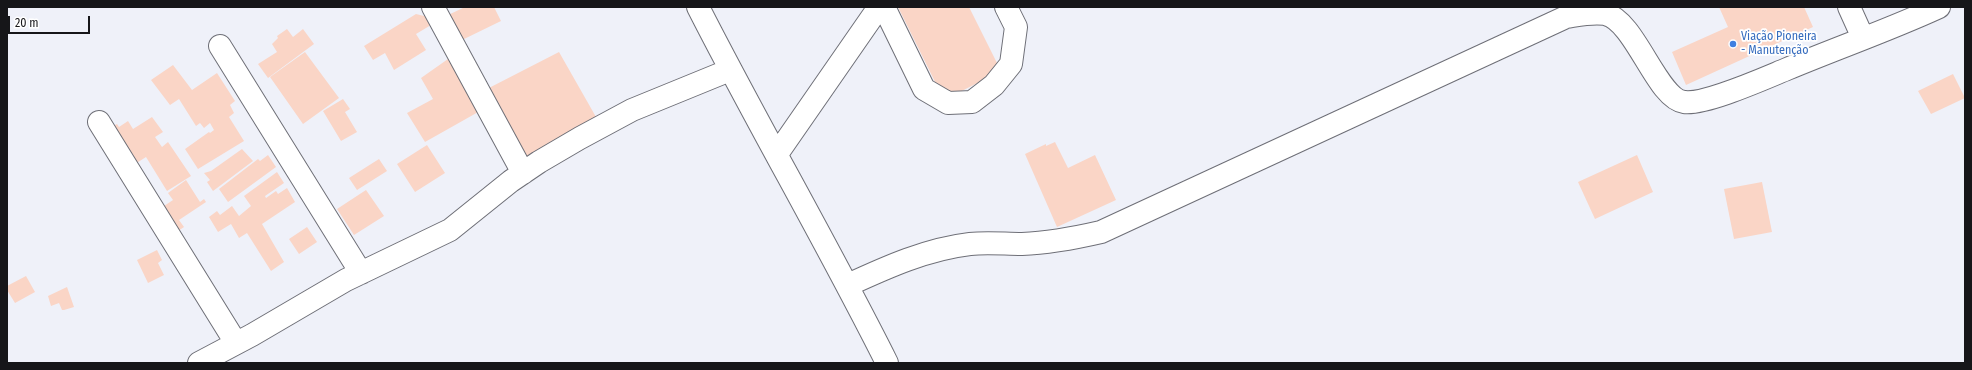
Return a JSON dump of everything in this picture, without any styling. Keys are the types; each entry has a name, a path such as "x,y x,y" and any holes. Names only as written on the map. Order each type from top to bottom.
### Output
{"street":[{"path":"433,7 523,173"},
{"path":"698,7 730,70 848,285 887,363"},
{"path":"777,154 879,7"},
{"path":"884,7 924,90 948,103 972,102 994,85 1011,64 1016,26 1006,7"},
{"path":"1848,7 1863,38"},
{"path":"848,285 891,266 943,249 970,244 1023,244 1065,241 1101,232 1566,18 1587,13 1606,14 1620,24 1646,57 1660,82 1670,94 1676,100 1684,102 1705,100 1739,88 1938,7"},
{"path":"220,46 361,273"},
{"path":"199,363 361,273 450,230 523,173 580,138 632,110 730,70"},
{"path":"99,122 236,343"}],"building":[{"path":"465,7 494,7 501,21 460,41 446,16"},
{"path":"898,7 969,7 1001,71 944,100"},
{"name":"Viação Pioneira - Manutenção","path":"1719,7 1804,7 1813,27 1686,85 1672,52 1728,27"},
{"path":"416,14 424,15 431,25 416,34 426,50 394,70 385,53 373,60 364,46"},
{"path":"287,29 293,37 303,29 314,44 268,78 258,64 277,52 272,44 278,38 277,36"},
{"path":"305,52 339,98 303,124 270,77"},
{"path":"559,52 600,124 524,162 485,90"},
{"path":"448,59 461,82 463,81 480,111 425,142 407,113 433,99 421,78"},
{"path":"173,65 192,90 217,73 235,101 230,105 234,113 229,117 244,141 198,169 185,149 214,130 210,123 204,128 200,123 196,126 179,99 170,105 151,80"},
{"path":"1953,74 1965,98 1931,114 1918,91"},
{"path":"343,99 350,109 345,112 357,132 341,141 323,111"},
{"path":"152,117 163,132 155,137 162,147 168,142 191,176 167,191 146,157 132,166 108,129 117,124 119,127 128,121 133,129"},
{"path":"1055,142 1068,168 1095,155 1116,200 1057,227 1025,154 1046,144 1046,146"},
{"path":"427,145 445,173 415,192 397,164"},
{"path":"242,149 253,161 213,191 207,182 210,180 204,173 211,171"},
{"path":"268,155 276,167 228,202 219,189 258,159 260,161"},
{"path":"1637,155 1653,192 1595,219 1578,182"},
{"path":"379,159 387,171 357,190 349,178"},
{"path":"277,172 284,183 265,196 266,198 276,191 278,194 287,188 295,202 262,224 284,262 271,271 247,233 239,238 231,224 218,232 209,217 217,211 220,215 232,206 239,216 251,206 244,196"},
{"path":"186,180 200,202 204,199 206,202 179,220 184,227 175,233 161,208 173,200 168,193"},
{"path":"1762,182 1772,232 1734,239 1724,189"},
{"path":"366,190 384,216 354,235 337,209"},
{"path":"307,227 317,242 299,254 289,239"},
{"path":"157,250 162,260 158,263 164,275 148,283 137,260"},
{"path":"26,276 35,292 15,303 7,290 7,286"},
{"path":"67,287 74,307 62,310 59,303 51,306 48,296"}],"place":[{"name":"Viação Pioneira - Manutenção","path":"1733,44"}]}
